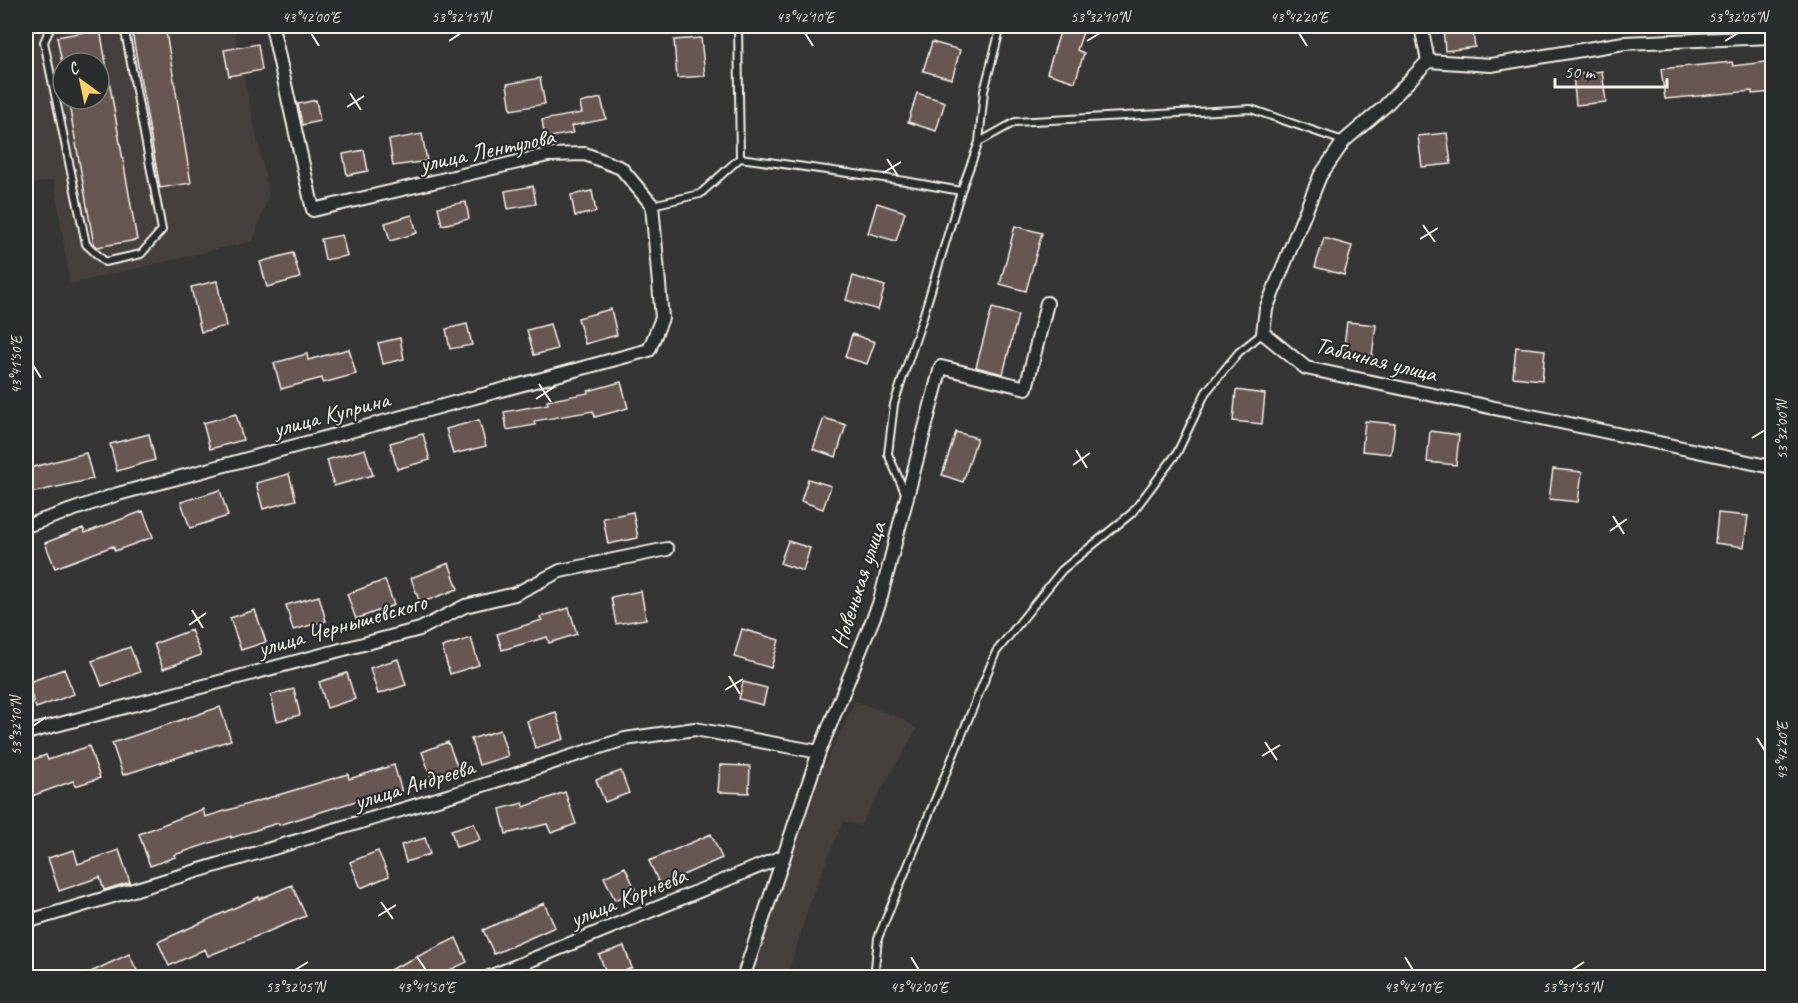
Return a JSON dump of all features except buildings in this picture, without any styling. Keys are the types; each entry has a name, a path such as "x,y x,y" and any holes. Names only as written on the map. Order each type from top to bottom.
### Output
{"street":[{"name":"улица Лентулова","path":"272,26 314,210 548,155 585,154 621,168 652,205"},
{"path":"1421,26 1428,61"},
{"path":"1263,333 1266,309 1320,176 1344,141 1384,107 1428,61 1491,65 1624,43 1773,37"},
{"name":"улица Куприна","path":"26,526 118,494 649,350 662,318 652,205"},
{"name":"Новенькая улица","path":"743,978 819,752 879,604 940,367 1026,388 1047,303"},
{"name":"Табачная улица","path":"1263,333 1306,368 1773,467"},
{"name":"улица Чернышевского","path":"26,733 420,629 465,606 515,594 560,572 667,549"},
{"name":"улица Андреева","path":"26,922 471,789 625,739 695,729 819,752"},
{"name":"улица Корнеева","path":"487,978 784,856"}],"lane":[{"path":"51,26 44,42 86,244 105,262 141,254 162,230 124,26"},
{"path":"652,205 700,194 740,158 738,26"},
{"path":"907,497 888,454 894,404 961,191 979,142 984,91 1001,26"},
{"path":"979,142 1015,122 1251,109 1344,141"},
{"path":"740,158 961,191"},
{"path":"874,978 878,938 996,652 1062,570 1132,513 1177,453 1206,392 1239,352 1263,333"}],"shaded area":[{"path":"26,26 233,26 269,194 253,241 70,284 54,180 26,185"},
{"path":"855,701 904,720 917,729 860,826 843,821 811,899 787,977 739,978 766,890"}]}
